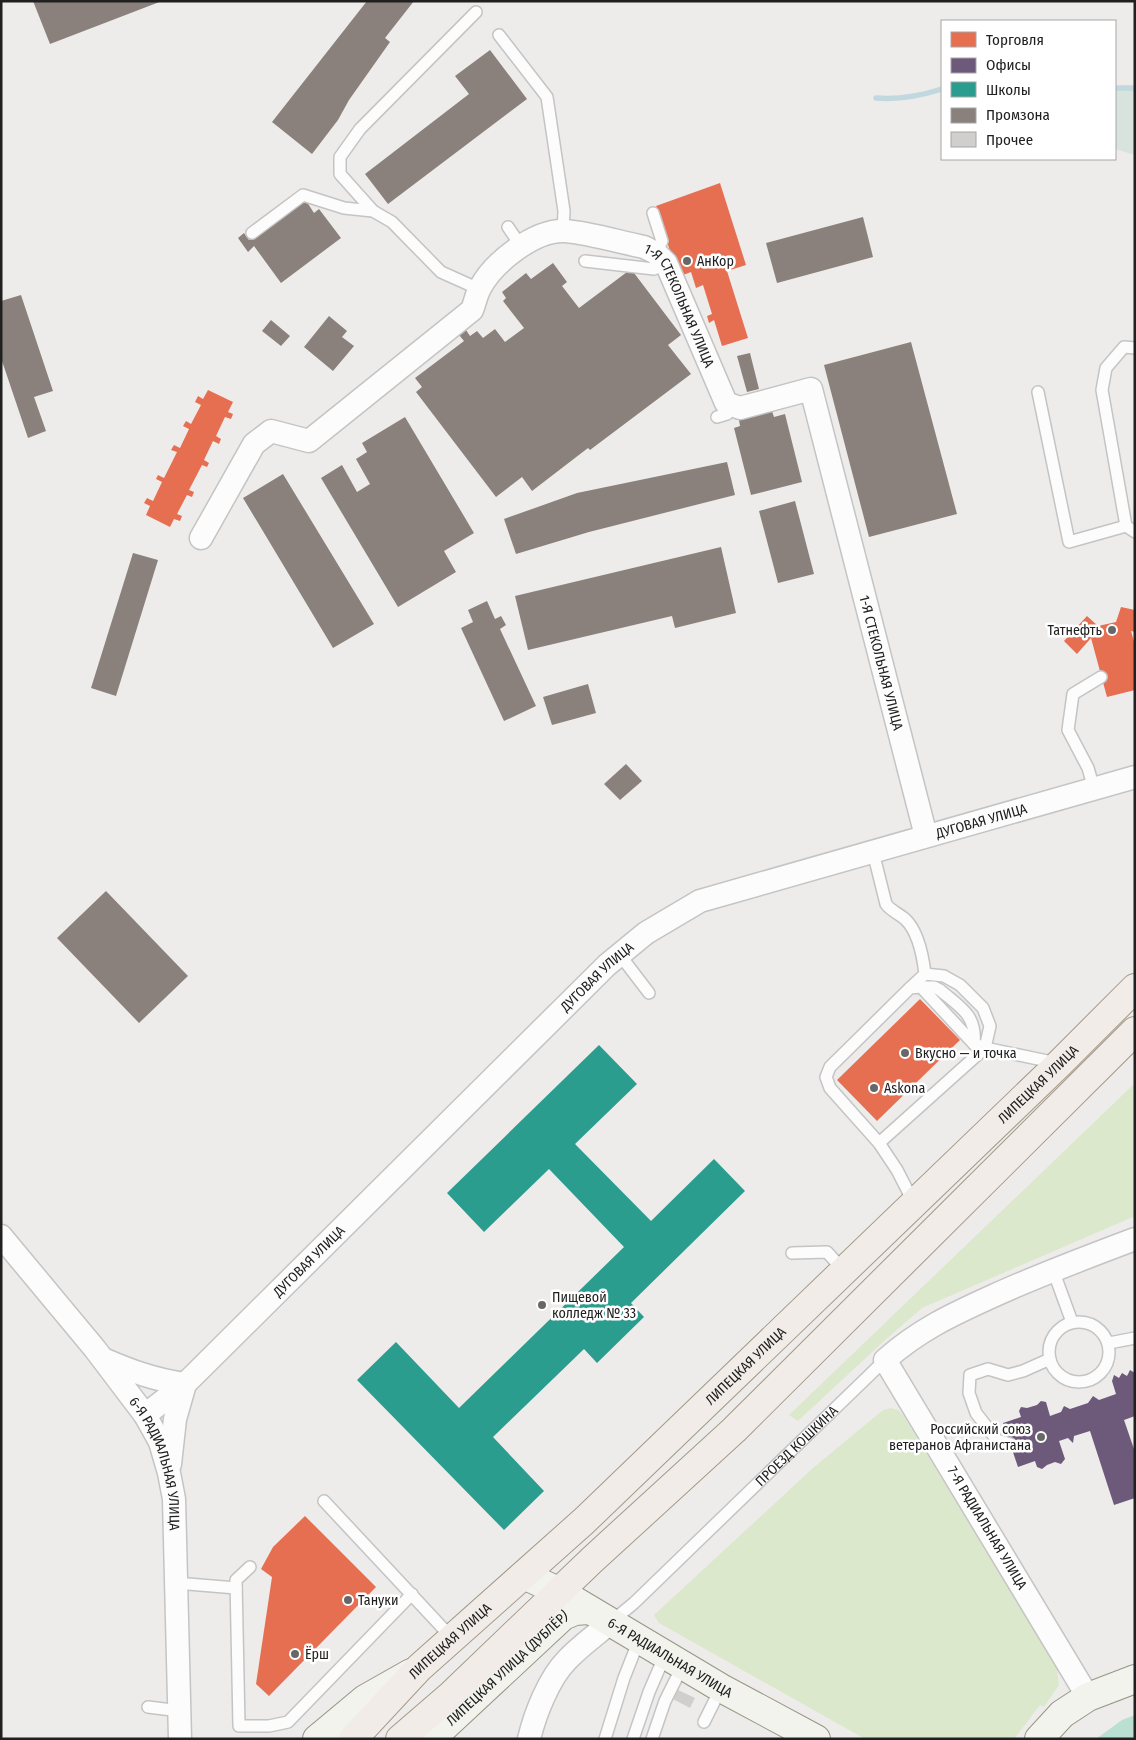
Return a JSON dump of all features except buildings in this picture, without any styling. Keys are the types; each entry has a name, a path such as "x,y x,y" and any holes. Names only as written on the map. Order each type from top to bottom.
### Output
{"main road":[{"name":"ЛИПЕЦКАЯ УЛИЦА","path":"353,1739 419,1668 584,1521 1059,1064 1135,988"},
{"path":"400,1739 451,1695 594,1559 734,1430 1135,1031"},
{"name":"6-Я РАДИАЛЬНАЯ УЛИЦА","path":"524,1575 560,1592 721,1688 816,1739"},
{"name":"ЛИПЕЦКАЯ УЛИЦА (ДУБЛЁР)","path":"431,1739 563,1616 574,1611 600,1616"},
{"path":"317,1739 365,1699 419,1668"},
{"path":"1038,1739 1062,1714 1088,1697 1135,1679"},
{"name":"ЛИПЕЦКАЯ УЛИЦА (ДУБЛЁР)","path":"416,1739 451,1695"}],"street":[{"name":"1-Я СТЕКОЛЬНАЯ УЛИЦА","path":"201,538 254,444 272,431 309,441 472,310 479,289 489,274 514,250 537,236 563,231 644,247 661,258 726,403 725,411 740,408 810,383 926,836"},
{"name":"ДУГОВАЯ УЛИЦА","path":"145,1415 185,1384 586,986 646,933 700,901 1135,777"},
{"name":"6-Я РАДИАЛЬНАЯ УЛИЦА","path":"1,1236 102,1358 145,1415 160,1442 174,1499 180,1739"},
{"name":"ПРОЕЗД КОШКИНА","path":"885,1360 905,1342 949,1316 1053,1270 1135,1239"},
{"path":"102,1358 160,1381 185,1384"},
{"name":"7-Я РАДИАЛЬНАЯ УЛИЦА","path":"885,1360 1088,1697"},
{"name":"ДУГОВАЯ УЛИЦА","path":"169,1473 175,1419 185,1384"},
{"name":"ПРОЕЗД КОШКИНА","path":"529,1739 533,1722 553,1679 600,1616"}],"lane":[{"path":"476,12 360,130 340,157 340,174 373,211 392,222 440,272 479,289"},
{"path":"499,35 547,97 564,212 563,231"},
{"path":"252,233 303,195 344,208 373,211"},
{"path":"585,261 654,269 661,258 662,241 653,214"},
{"path":"508,227 521,246"},
{"path":"1038,392 1069,542 1130,529 1102,390 1106,368 1124,347 1135,348"},
{"path":"1094,789 1088,768 1068,730 1073,694 1101,677"},
{"path":"873,852 886,904 890,910 906,919 917,939 923,956 924,974 916,988 830,1067 826,1077 830,1088 879,1143 897,1170 914,1203"},
{"path":"620,955 649,993"},
{"path":"879,1143 980,1046 990,1026 983,1008 960,985 944,976 924,974"},
{"path":"916,988 980,1046 1059,1064"},
{"path":"792,1253 827,1252 844,1271"},
{"path":"1053,1270 1072,1322"},
{"path":"1072,1322 1084,1322 1094,1325 1103,1333 1109,1343 1110,1357 1104,1370 1094,1379 1081,1383 1067,1380 1056,1372 1050,1359 1049,1347 1053,1336 1061,1327 1072,1322"},
{"path":"1109,1343 1135,1338"},
{"path":"1010,1444 996,1440 976,1413 970,1393 970,1375 988,1369 1008,1374 1023,1371 1050,1359"},
{"name":"ПРОЕЗД КОШКИНА","path":"600,1616 634,1603 885,1360"},
{"path":"324,1501 452,1638"},
{"path":"250,1567 236,1580 239,1726 268,1726 288,1722 412,1594"},
{"path":"176,1583 236,1588"},
{"path":"604,1739 639,1640"},
{"path":"633,1739 649,1692 674,1660"},
{"path":"652,1739 665,1701 674,1660"},
{"path":"704,1722 721,1688"},
{"path":"148,1707 180,1711"}],"green space":[{"path":"1135,1083 1135,1216 922,1308 798,1421 789,1415"},
{"path":"891,1408 898,1410 903,1415 1057,1668 1059,1685 1044,1707 1040,1705 1014,1739 865,1739 659,1623 654,1615 813,1468 883,1410"},
{"path":"1135,1715 1135,1739 1096,1739 1122,1720"}],"shaded area":[{"path":"1135,85 1135,155 1116,149 1116,88"}],"waterway":[{"path":"1116,88 1135,88"},
{"path":"876,98 910,97 941,89"}],"place":[{"name":"АнКор","path":"687,261"},
{"name":"Татнефть","path":"1112,630"},
{"name":"Вкусно — и точка","path":"905,1053"},
{"name":"Askona","path":"874,1088"},
{"name":"Пищевой колледж № 33","path":"542,1305"},
{"name":"Российский союз ветеранов Афганистана","path":"1041,1437"},
{"name":"Тануки","path":"348,1600"},
{"name":"Ёрш","path":"295,1654"}]}
